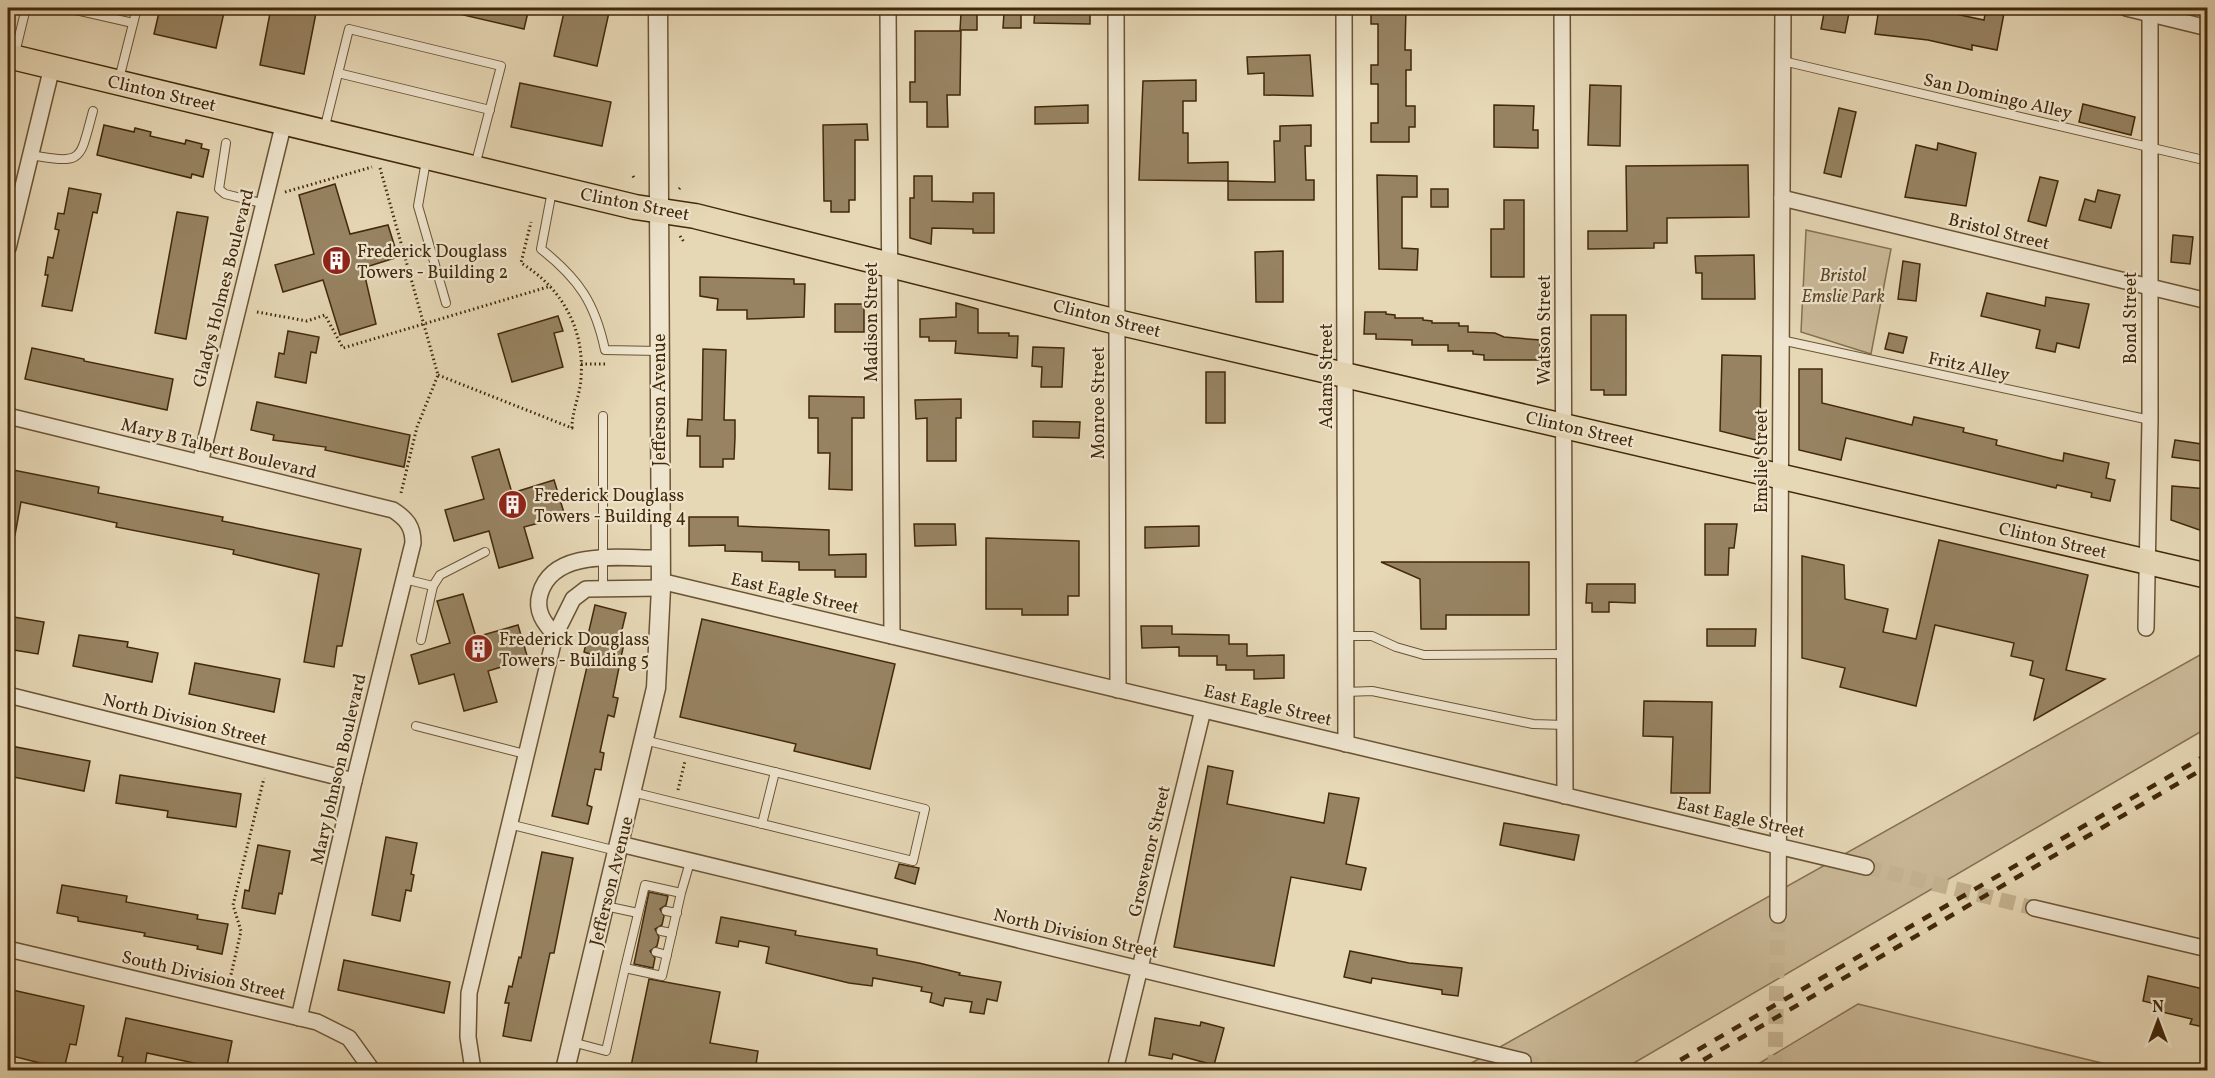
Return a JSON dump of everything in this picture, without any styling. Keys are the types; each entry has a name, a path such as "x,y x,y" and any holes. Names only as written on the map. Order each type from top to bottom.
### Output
{"main road":[{"name":"Clinton Street","path":"11,57 553,187 695,216 890,263 1117,322 1564,424 2208,576"}],"street":[{"name":"Jefferson Avenue","path":"565,1071 658,677 660,558 658,8"},
{"name":"Madison Street","path":"888,8 892,636"},
{"name":"Monroe Street","path":"1116,8 1118,690"},
{"name":"Adams Street","path":"1344,8 1346,744"},
{"name":"Watson Street","path":"1562,8 1565,796"},
{"name":"Emslie Street","path":"1778,915 1783,8"},
{"path":"2126,8 2150,10 2208,27"},
{"name":"Bond Street","path":"2146,628 2150,420 2150,10"},
{"path":"8,248 52,67"},
{"name":"Gladys Holmes Boulevard","path":"200,463 284,122"},
{"name":"Bristol Street","path":"1782,198 2208,301"},
{"name":"Mary B Talbert Boulevard","path":"8,416 393,510 405,518 413,530"},
{"name":"Mary Johnson Boulevard","path":"300,1018 354,781 413,543 413,530"},
{"path":"555,635 543,622 539,596 546,580 560,568 575,561 660,558"},
{"name":"East Eagle Street","path":"473,1071 468,1037 468,993 555,635 573,599 586,589 660,585 892,636 1866,867"},
{"name":"North Division Street","path":"8,695 354,781"},
{"name":"Grosvenor Street","path":"1115,1071 1203,710"},
{"name":"North Division Street","path":"619,848 690,862 1141,968 1523,1061"},
{"path":"2034,908 2208,949"},
{"name":"South Division Street","path":"8,949 300,1018 329,1027 349,1038 360,1050 372,1071"}],"lane":[{"path":"11,57 26,8"},
{"path":"67,8 133,23"},
{"path":"118,83 137,8"},
{"path":"323,132 349,29 501,66 475,167"},
{"name":"San Domingo Alley","path":"1782,61 2208,161"},
{"path":"338,73 490,110"},
{"path":"30,154 67,161 76,159 82,151 93,111"},
{"path":"226,143 219,189 225,194 265,204"},
{"path":"427,156 418,206 446,303"},
{"path":"553,187 541,249 565,268 584,291 598,319 605,350 659,351"},
{"name":"Fritz Alley","path":"1781,340 2150,420"},
{"path":"603,416 603,588"},
{"path":"421,640 433,586 440,575 485,552"},
{"path":"404,579 433,586"},
{"path":"1346,636 1372,636 1396,647 1424,655 1470,657 1565,654"},
{"path":"1346,692 1372,691 1533,724 1565,724"},
{"path":"416,726 525,754"},
{"path":"632,792 912,861 918,840 925,809 644,740"},
{"path":"762,824 775,772"},
{"path":"509,824 619,848"},
{"path":"625,968 662,976 690,862"},
{"path":"572,1042 606,1051 625,968 638,925 638,913 643,905 645,885 681,893"},
{"path":"605,906 638,913"},
{"path":"666,910 676,913"},
{"path":"661,931 672,933"},
{"path":"656,952 667,955"}],"path":[{"path":"285,192 378,166 438,375 417,427 401,493"},
{"path":"680,236 684,242"},
{"path":"257,312 307,321 324,315 343,348 551,286 567,309 578,335 581,378 573,411 572,428 438,375"},
{"path":"678,790 685,761"},
{"path":"230,979 241,931 233,905 264,778"}],"green space":[{"name":"Bristol Emslie Park","path":"1806,230 1891,249 1871,354 1801,332"},
{"path":"2207,651 2207,728 1622,1070 1459,1070"},
{"path":"1858,1004 2110,1065 2134,1070 1748,1070"}],"building":[{"path":"160,8 225,8 216,48 154,34"},
{"path":"271,8 317,8 304,74 260,65"},
{"path":"459,8 529,8 524,29 459,14"},
{"path":"565,8 610,8 597,66 554,56"},
{"path":"1035,8 1090,8 1090,24 1034,23"},
{"path":"1371,8 1406,8 1405,50 1411,50 1411,70 1406,70 1406,106 1415,106 1415,127 1409,127 1409,142 1371,142 1371,123 1378,123 1378,84 1371,84 1371,65 1378,65 1378,24 1371,24"},
{"path":"1825,8 1850,8 1845,33 1821,29"},
{"path":"1879,8 1941,8 1941,11 1984,20 1986,8 2005,8 1997,50 1972,45 1972,50 1928,40 1875,34"},
{"path":"961,13 977,14 977,30 960,30"},
{"path":"1004,13 1021,13 1021,28 1003,28"},
{"path":"915,31 961,31 960,95 947,95 948,127 927,127 927,102 910,102 910,82 915,82"},
{"path":"1310,55 1313,96 1264,95 1264,73 1248,74 1247,57"},
{"path":"1196,80 1196,101 1183,101 1183,133 1188,133 1188,163 1228,162 1228,181 1139,180 1143,81"},
{"path":"520,83 611,102 602,146 511,127"},
{"path":"1590,85 1621,86 1620,146 1588,145"},
{"path":"2083,104 2135,117 2131,135 2079,122"},
{"path":"1088,105 1088,123 1035,124 1035,107"},
{"path":"1494,105 1534,106 1533,130 1538,130 1538,148 1494,147"},
{"path":"1839,108 1856,112 1841,177 1824,173"},
{"path":"867,124 868,140 855,140 855,200 849,200 849,212 831,212 831,201 824,201 823,125"},
{"path":"104,125 134,132 135,128 151,132 150,136 185,144 186,140 202,144 201,148 209,150 203,177 192,174 191,178 97,155"},
{"path":"1311,125 1311,146 1305,146 1306,180 1314,180 1314,200 1228,200 1228,181 1275,182 1274,141 1280,141 1280,126"},
{"path":"1938,143 1976,153 1966,206 1905,197 1916,145 1937,150"},
{"path":"1748,165 1749,217 1667,218 1667,243 1654,243 1654,248 1588,249 1588,231 1627,231 1626,166"},
{"path":"1377,175 1417,176 1417,197 1402,197 1402,248 1418,249 1417,270 1379,269"},
{"path":"914,176 932,176 932,201 973,202 973,193 994,193 994,233 973,233 973,229 932,228 931,244 910,238 910,198 914,198"},
{"path":"2040,177 2058,181 2046,226 2028,221"},
{"name":"Frederick Douglass Towers - Building 2","path":"335,184 350,234 388,225 398,257 363,268 376,324 340,335 323,280 283,292 275,265 314,254 299,195"},
{"path":"69,188 101,194 97,213 93,212 72,311 42,306 48,275 45,275 48,257 53,258 59,230 55,229 58,213 64,214"},
{"path":"1431,189 1448,189 1448,207 1431,207"},
{"path":"2098,190 2120,195 2111,228 2079,220 2085,199 2095,202"},
{"path":"1504,200 1524,200 1524,277 1491,277 1491,229 1504,229"},
{"path":"177,212 208,217 186,339 155,333"},
{"path":"2173,235 2193,237 2190,264 2171,262"},
{"path":"1283,251 1283,302 1256,302 1255,252"},
{"path":"1754,255 1755,299 1702,299 1702,273 1696,273 1695,256"},
{"path":"1903,261 1920,264 1916,301 1898,299"},
{"path":"700,277 794,279 794,284 805,284 804,317 747,319 747,310 717,310 718,299 700,296"},
{"path":"1987,293 2045,306 2046,297 2089,304 2079,348 2057,343 2055,352 2036,348 2040,330 1981,316"},
{"path":"956,303 978,309 978,333 1009,333 1009,336 1018,336 1017,358 955,353 956,341 929,341 929,337 920,337 920,319 956,317"},
{"path":"835,304 864,304 864,332 835,332"},
{"path":"1365,312 1386,312 1386,314 1395,315 1395,318 1423,318 1432,323 1459,323 1459,326 1468,326 1468,332 1495,333 1504,337 1540,340 1540,360 1484,360 1484,355 1473,354 1473,351 1448,351 1448,345 1412,345 1412,340 1376,339 1376,334 1364,334"},
{"path":"1591,315 1626,315 1626,395 1604,395 1604,390 1591,390"},
{"path":"558,316 563,331 554,333 563,367 512,382 498,334"},
{"path":"288,331 319,337 316,353 311,352 306,383 275,377 279,353 284,354"},
{"path":"1889,333 1907,337 1903,353 1885,349"},
{"path":"1033,347 1064,348 1062,387 1041,387 1042,367 1032,366"},
{"path":"32,348 173,379 167,410 25,379"},
{"path":"703,349 726,350 724,420 735,420 735,437 734,459 723,459 723,467 700,467 700,436 687,436 688,419 702,420"},
{"path":"1722,355 1761,356 1760,441 1720,431"},
{"path":"1799,369 1822,369 1822,403 1912,425 1914,417 1964,428 1963,432 1997,440 1996,445 2053,459 2063,461 2064,453 2109,463 2106,478 2115,480 2110,501 2091,497 2092,493 2057,485 2056,488 1846,438 1841,460 1799,450"},
{"path":"1206,372 1225,372 1225,423 1206,423"},
{"path":"809,396 864,397 864,418 852,418 852,490 829,489 830,453 818,453 818,418 809,418"},
{"path":"961,399 961,418 956,418 956,461 927,461 927,418 916,419 915,400"},
{"path":"257,402 410,435 404,467 325,450 326,447 273,440 274,435 251,430"},
{"path":"1033,421 1080,422 1079,438 1033,437"},
{"path":"2175,440 2208,445 2208,462 2172,457"},
{"name":"Frederick Douglass Towers - Building 4","path":"499,449 512,493 554,480 565,516 524,527 533,558 499,568 489,531 454,541 445,510 484,499 472,457"},
{"path":"8,469 99,487 98,493 223,517 222,521 361,549 342,646 337,646 334,667 304,662 319,574 233,554 234,550 116,527 117,523 21,502 15,535 8,535"},
{"path":"2172,486 2208,489 2208,533 2171,520"},
{"path":"689,517 738,517 738,526 829,530 829,555 866,554 866,577 835,577 835,570 799,570 799,562 762,561 762,552 725,551 725,545 689,546"},
{"path":"914,524 955,524 956,545 915,546"},
{"path":"1705,524 1737,524 1734,548 1729,548 1728,575 1705,575"},
{"path":"1199,526 1199,546 1145,548 1145,527"},
{"path":"986,538 1079,541 1079,596 1068,596 1068,615 1022,615 1022,609 986,609"},
{"path":"1939,540 2088,575 2066,670 2105,679 2034,720 2044,679 2030,675 2033,661 2011,656 2014,643 1935,625 1916,706 1840,687 1845,668 1802,658 1802,556 1844,565 1845,599 1888,609 1883,632 1916,639"},
{"path":"1381,562 1529,562 1529,615 1446,615 1446,629 1421,629 1420,579"},
{"path":"1587,584 1635,584 1635,603 1609,602 1609,612 1592,612 1592,603 1586,603"},
{"name":"Frederick Douglass Towers - Building 5","path":"463,594 476,637 518,625 528,659 488,671 497,702 464,711 454,674 419,684 411,655 450,643 437,601"},
{"path":"595,605 626,613 619,642 624,643 613,697 618,698 614,717 608,715 600,752 604,753 601,770 595,769 587,805 592,807 588,824 552,816 590,654 584,652"},
{"path":"8,616 44,622 38,654 8,649"},
{"path":"702,619 895,664 870,769 794,751 796,744 680,717"},
{"path":"1141,626 1172,626 1172,634 1229,635 1229,644 1247,644 1247,656 1284,655 1284,678 1254,679 1254,670 1226,670 1226,665 1217,665 1217,656 1179,656 1179,647 1142,648"},
{"path":"1707,629 1756,629 1755,646 1707,646"},
{"path":"79,635 128,642 127,647 158,653 152,682 73,666"},
{"path":"195,663 280,679 274,712 189,694"},
{"path":"1644,701 1712,702 1710,793 1671,793 1673,737 1643,736"},
{"path":"11,746 90,761 84,791 8,776"},
{"path":"1208,766 1233,771 1227,804 1324,823 1329,793 1359,798 1346,864 1366,868 1361,890 1291,877 1274,966 1174,947"},
{"path":"120,775 241,794 236,827 167,817 168,811 116,803"},
{"path":"1504,823 1579,835 1574,860 1500,845"},
{"path":"386,837 417,843 411,874 414,875 411,891 406,890 400,921 372,915"},
{"path":"258,845 290,851 282,894 279,893 275,914 242,908 245,890 249,891"},
{"path":"542,852 573,858 554,953 550,953 531,1041 503,1036 509,1003 505,1003 509,986 512,987 519,957 521,958"},
{"path":"899,864 919,868 915,884 895,878"},
{"path":"62,885 127,896 126,902 198,915 197,919 228,924 222,954 197,949 198,946 144,936 145,933 78,921 78,917 57,913"},
{"path":"649,892 668,896 666,905 660,909 664,916 662,925 655,929 659,937 657,946 650,951 655,958 653,968 634,964"},
{"path":"721,917 796,931 795,935 877,949 877,955 960,973 959,975 1001,982 997,1001 987,999 984,1014 970,1012 972,1002 945,998 943,1006 930,1002 932,993 921,991 922,987 873,978 872,986 849,983 766,963 769,947 739,941 738,947 716,943"},
{"path":"1350,951 1409,963 1462,968 1458,996 1442,994 1442,990 1372,978 1371,983 1344,977"},
{"path":"344,960 450,982 444,1013 338,990"},
{"path":"2148,976 2208,990 2208,1028 2190,1024 2192,1019 2162,1012 2164,1006 2143,1001"},
{"path":"649,979 720,992 710,1043 758,1051 755,1071 733,1071 705,1064 704,1071 630,1071"},
{"path":"8,989 84,1006 76,1045 70,1044 64,1069 8,1055 14,1020 8,1019"},
{"path":"126,1018 232,1041 226,1071 207,1071 208,1066 147,1053 144,1071 120,1071 123,1057 118,1056"},
{"path":"1155,1018 1200,1026 1201,1022 1224,1028 1214,1065 1173,1054 1172,1059 1149,1055"}],"tunnel":[{"path":"1866,867 2034,908"},
{"path":"1775,1070 1778,915"},
{"path":"1523,1061 1563,1070"}],"railway":[{"path":"1663,1070 2208,754"},
{"path":"1686,1070 2208,766"}],"place":[{"name":"Frederick Douglass Towers - Building 2","path":"336,261"},
{"name":"Frederick Douglass Towers - Building 4","path":"513,505"},
{"name":"Frederick Douglass Towers - Building 5","path":"478,649"}]}
